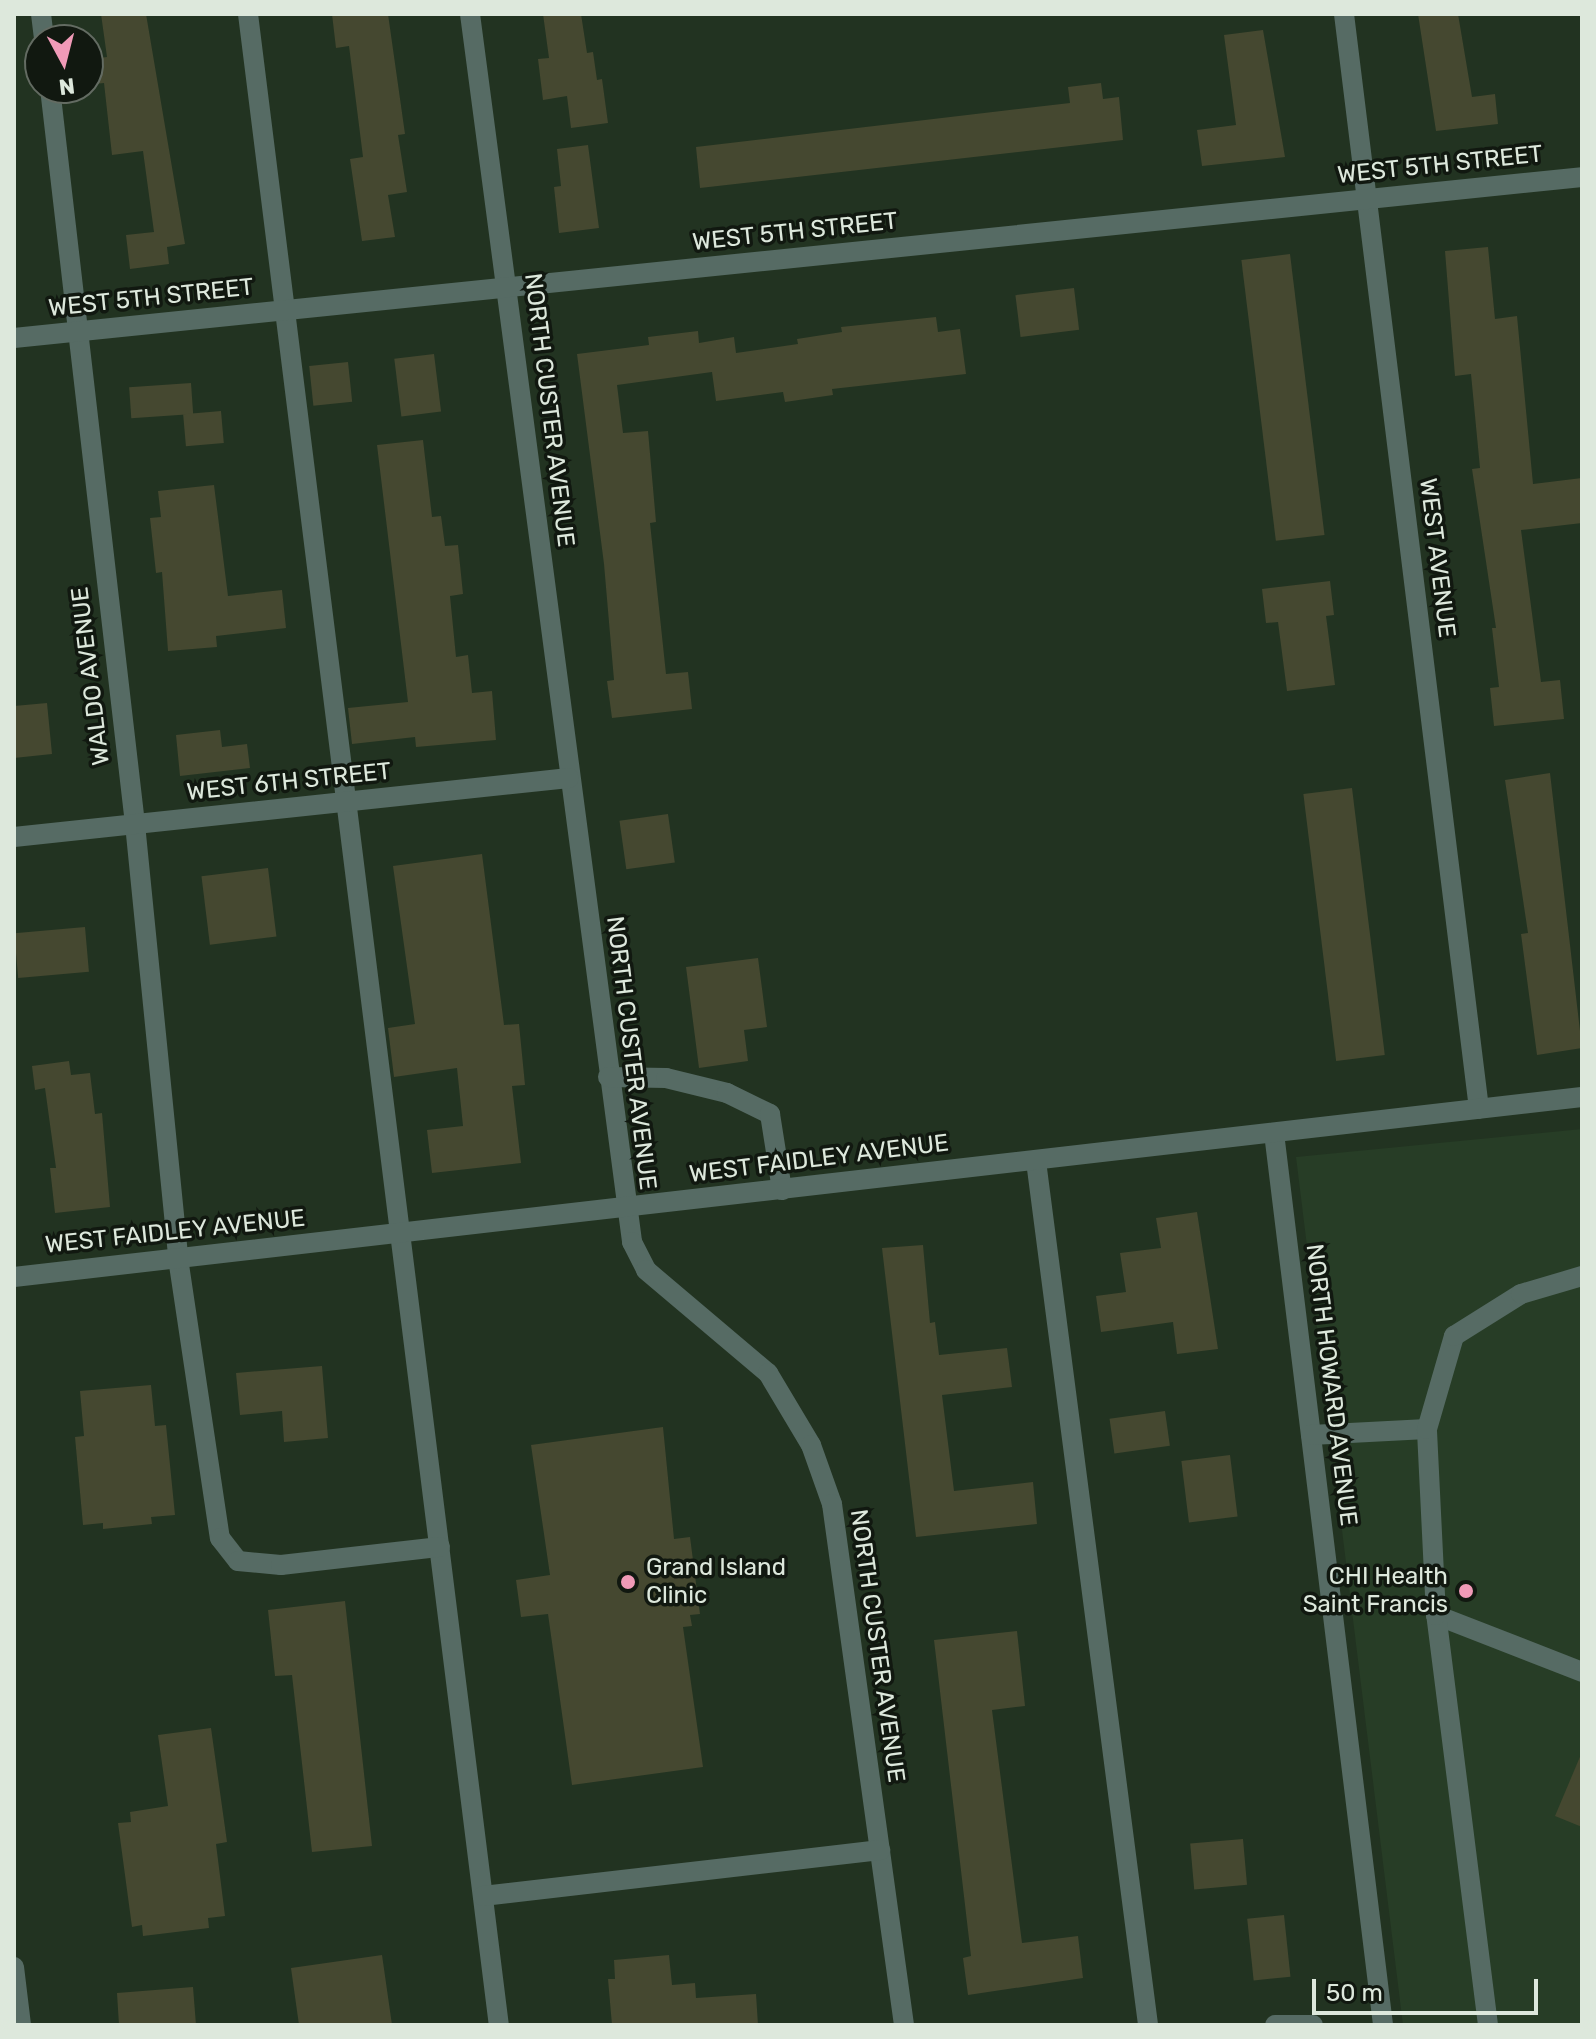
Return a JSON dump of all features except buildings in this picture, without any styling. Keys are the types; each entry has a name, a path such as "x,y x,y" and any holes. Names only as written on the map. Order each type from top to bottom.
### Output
{"street":[{"path":"248,14 499,2025"},
{"name":"NORTH CUSTER AVENUE","path":"470,14 625,1208 632,1242 646,1270 768,1373 811,1445 832,1504 904,2025"},
{"name":"WEST AVENUE","path":"1344,14 1479,1109"},
{"name":"WALDO AVENUE","path":"52,104 135,824 178,1258 220,1538 238,1561 281,1565 440,1547"},
{"name":"WEST 5TH STREET","path":"14,338 1582,177"},
{"name":"WEST 6TH STREET","path":"14,837 569,778"},
{"path":"608,1077 666,1078 727,1093 770,1114 782,1190"},
{"name":"WEST FAIDLEY AVENUE","path":"14,1277 1582,1097"},
{"name":"NORTH HOWARD AVENUE","path":"1274,1133 1383,2025"},
{"path":"1036,1161 1148,2025"},
{"path":"1488,2025 1436,1615 1427,1429 1454,1336 1521,1294 1582,1276"},
{"path":"1311,1435 1427,1429"},
{"path":"1436,1615 1582,1672"},
{"path":"483,1896 880,1850"},
{"path":"14,1967 21,2025"},
{"path":"1275,2025 1313,2025"}],"shaded area":[{"name":"CHI Health Saint Francis","path":"1582,1129 1582,2025 1403,2025 1296,1157"}],"place":[{"name":"Grand Island Clinic","path":"628,1582"},
{"name":"CHI Health Saint Francis","path":"1466,1591"}]}
